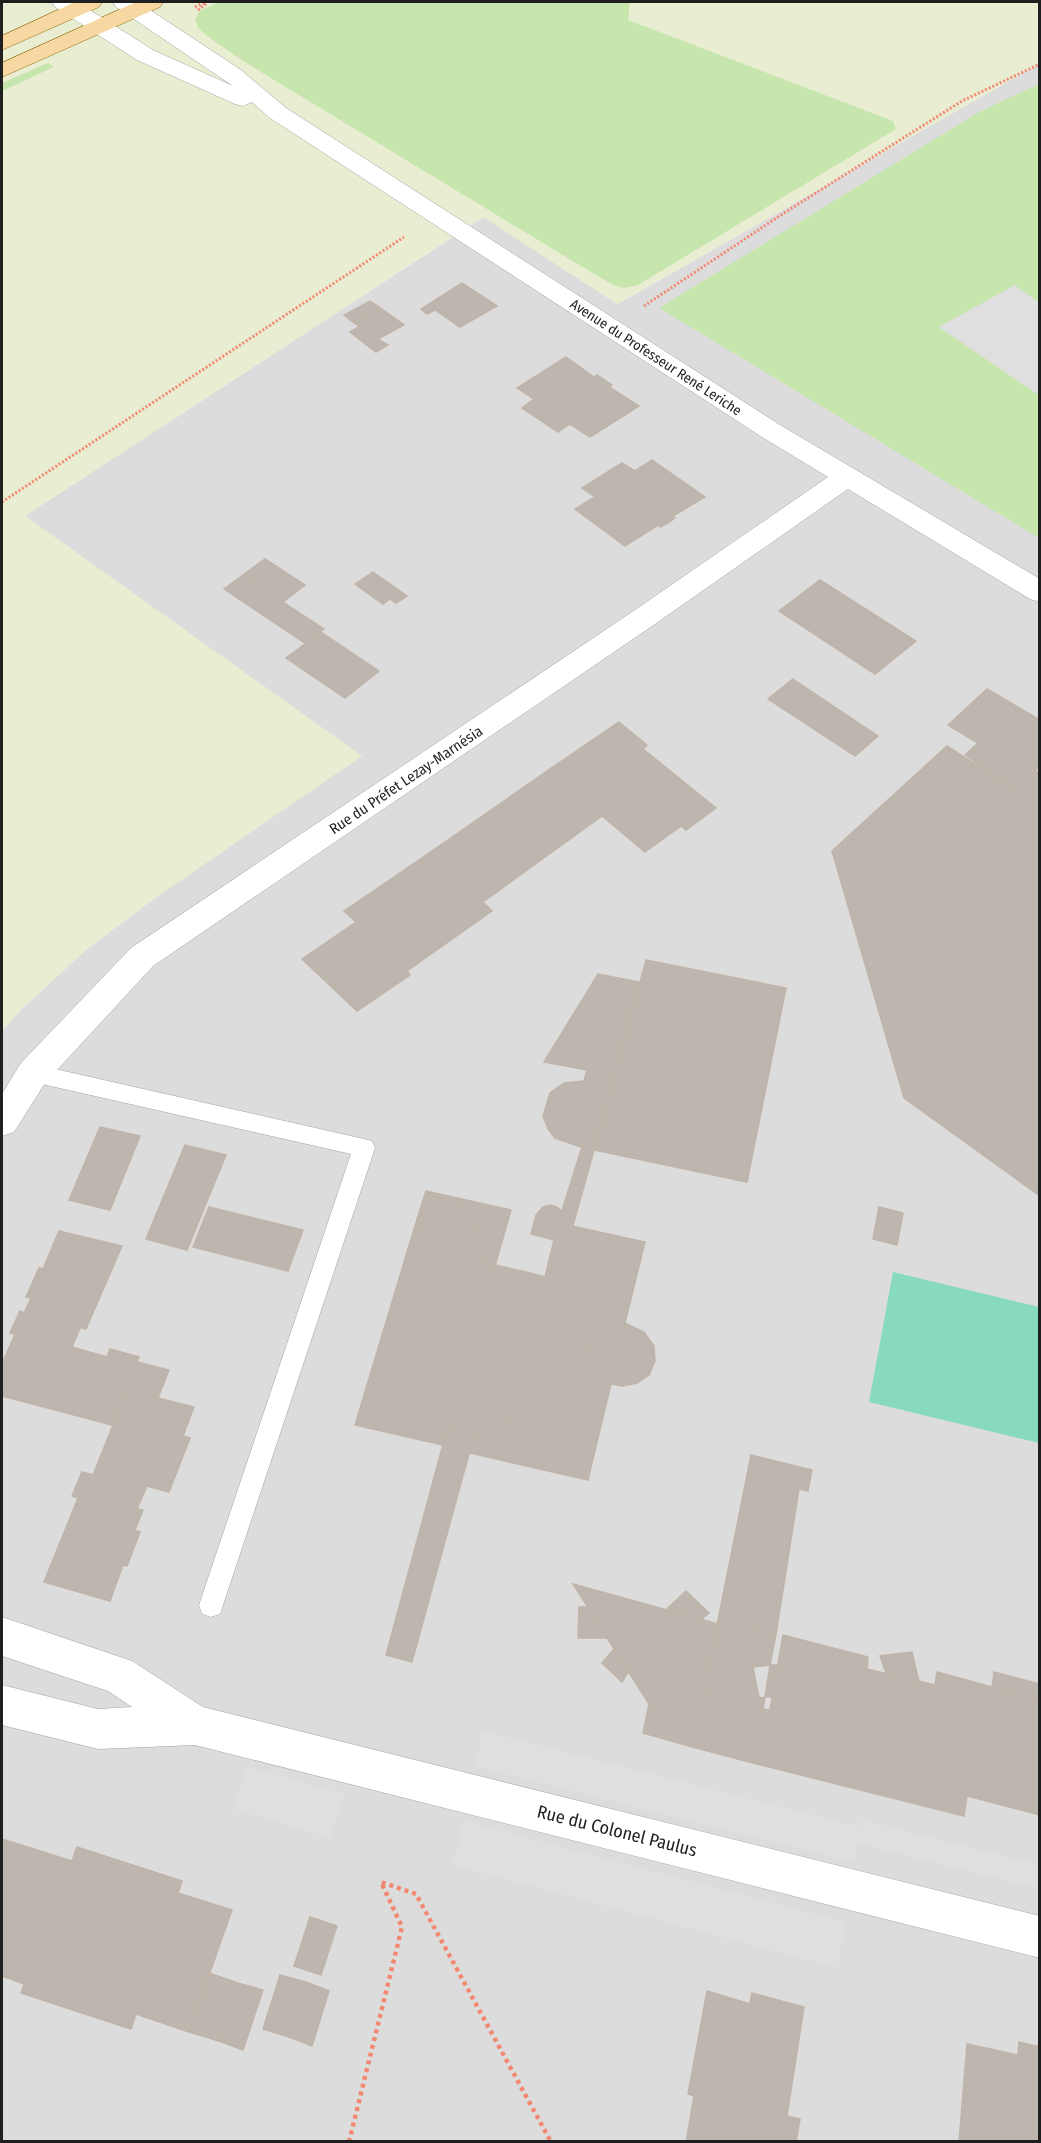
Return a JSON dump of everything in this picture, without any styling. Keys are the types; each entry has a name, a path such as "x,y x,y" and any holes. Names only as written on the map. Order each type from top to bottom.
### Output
{"main road":[{"path":"2,44 76,4"},
{"path":"2,71 99,26 137,4"}],"street":[{"name":"Avenue du Professeur René Leriche","path":"76,4 99,26 162,64 278,113"},
{"name":"Avenue du Professeur René Leriche","path":"137,4 233,75 278,113 611,329 847,477 1040,592"},
{"name":"Rue du Préfet Lezay-Marnésia","path":"2,1122 33,1073 142,957 636,624 847,477"},
{"name":"Rue du Colonel Paulus","path":"2,1637 118,1675 195,1725"},
{"name":"Rue du Colonel Paulus","path":"2,1705 98,1729 195,1725 1040,1938"}],"lane":[{"path":"33,1073 364,1148 211,1605"}],"path":[{"path":"611,329 784,213 962,101 1040,64"},
{"path":"2,502 436,214"},
{"path":"349,2142 402,1927 381,1882 416,1893 551,2142"}],"shaded area":[{"path":"1039,64 1039,2141 2,2141 2,1031 22,1009 87,949 155,898 361,756 25,516 484,217 618,304"},
{"path":"1015,285 1039,303 1039,395 939,327"},
{"path":"483,1731 860,1827 862,1820 1039,1865 1039,1889 859,1844 858,1841 855,1863 475,1766"},
{"path":"248,1767 345,1794 331,1838 233,1809"},
{"path":"464,1821 845,1922 838,1968 453,1865"}],"green space":[{"path":"2,2 1039,2 1039,64 617,304 483,217 25,516 362,756 155,898 87,949 22,1008 2,1031"},
{"path":"219,2 630,2 628,20 893,121 896,129 638,285 624,288 613,285 576,263 248,64 211,39 199,29 195,19 200,11"},
{"path":"48,63 54,67 2,91 2,83"},
{"path":"1039,84 1039,303 1014,286 939,327 1039,395 1039,538 659,308 979,112"},
{"path":"893,1272 1039,1307 1039,1443 869,1402"}],"building":[{"path":"462,283 497,306 460,327 435,310 427,314 421,309"},
{"path":"370,301 379,307 353,322 344,315"},
{"path":"379,307 404,325 378,339 353,322"},
{"path":"360,326 388,345 376,352 350,332"},
{"path":"566,357 594,377 597,375 612,385 609,387 639,406 590,437 570,424 558,432 522,408 534,399 517,388"},
{"path":"652,460 705,497 673,516 675,518 668,523 660,527 658,525 625,546 575,509 595,497 582,488 622,463 635,471"},
{"path":"265,559 305,585 283,602 243,575"},
{"path":"373,572 407,596 396,603 390,599 383,604 355,584"},
{"path":"243,575 324,629 305,643 224,589"},
{"path":"820,580 916,641 875,674 779,611"},
{"path":"321,632 379,671 345,698 286,658"},
{"path":"793,679 878,736 855,756 768,699"},
{"path":"987,689 1040,720 1040,766 1015,790 965,755 978,743 948,725"},
{"path":"619,722 647,745 643,749 716,808 686,830 681,826 645,852 602,816 483,902 492,911 407,971 410,975 357,1011 302,959 356,922 344,911 419,860 427,866 452,848 445,842 527,785 535,792 557,777 550,769"},
{"path":"947,746 1015,790 1035,771 1040,774 1040,1196 904,1098 832,851"},
{"path":"550,769 557,777 535,792 527,785"},
{"path":"445,842 452,848 427,866 419,860"},
{"path":"646,960 786,988 747,1182 594,1150"},
{"path":"598,974 639,982 599,1130 584,1126 578,1146 555,1138 548,1129 543,1116 550,1093 564,1083 584,1081 587,1070 544,1062"},
{"path":"584,1126 599,1130 594,1150 578,1146"},
{"path":"100,1127 140,1136 110,1210 69,1200"},
{"path":"185,1145 226,1155 187,1250 146,1239"},
{"path":"582,1147 594,1150 573,1226 558,1223"},
{"path":"426,1191 511,1210 495,1266 481,1262 486,1243 458,1202 430,1196 419,1231 414,1229"},
{"path":"430,1196 458,1202 486,1243 481,1262 522,1271 505,1330 587,1350 591,1337 608,1325 625,1323 644,1332 654,1346 655,1361 649,1375 637,1383 623,1386 611,1384 598,1438 507,1417 505,1424 498,1427 491,1426 486,1421 485,1413 454,1405 443,1445 355,1425 414,1229 419,1231"},
{"path":"550,1205 562,1212 558,1223 645,1242 625,1323 608,1325 591,1337 587,1350 505,1330 522,1271 545,1277 554,1240 531,1234 536,1215 543,1207"},
{"path":"209,1207 303,1230 288,1271 193,1247"},
{"path":"879,1207 903,1213 897,1245 873,1239"},
{"path":"59,1231 122,1246 86,1329 80,1328 72,1347 107,1357 110,1349 139,1357 137,1362 169,1370 158,1398 127,1390 112,1425 2,1396 2,1364 15,1334 10,1333 20,1311 24,1313 31,1298 26,1297 39,1268 43,1269"},
{"path":"127,1390 194,1407 183,1436 190,1438 169,1492 147,1486 137,1509 143,1510 135,1530 140,1532 127,1566 123,1565 110,1601 44,1582 78,1498 72,1496 82,1472 93,1475"},
{"path":"454,1405 485,1413 486,1421 491,1426 498,1427 505,1424 507,1417 598,1438 588,1480 470,1453 475,1432 448,1426"},
{"path":"448,1426 475,1432 412,1662 386,1655"},
{"path":"751,1455 812,1470 808,1491 799,1489 776,1634 718,1620"},
{"path":"573,1584 718,1624 704,1694 763,1709 753,1763 696,1748 702,1718 649,1704"},
{"path":"686,1591 709,1613 702,1619 667,1609"},
{"path":"579,1607 587,1607 608,1638 578,1638"},
{"path":"718,1620 776,1634 770,1665 753,1667 759,1698 765,1697 763,1709 704,1694"},
{"path":"783,1635 868,1657 867,1669 935,1685 937,1672 1040,1700 1040,1815 967,1796 964,1816 753,1763 763,1709 770,1710"},
{"path":"614,1649 628,1672 622,1682 602,1663"},
{"path":"912,1652 919,1682 886,1673 880,1656"},
{"path":"770,1665 778,1665 772,1697 765,1697"},
{"path":"994,1672 1040,1684 1040,1700 992,1688"},
{"path":"649,1704 702,1718 696,1748 643,1733"},
{"path":"2,1839 72,1861 77,1847 182,1881 178,1893 232,1910 189,2032 136,2014 131,2029 21,1993 24,1984 2,1976"},
{"path":"310,1917 337,1926 321,1975 294,1966"},
{"path":"209,1973 238,1983 219,2041 189,2032"},
{"path":"280,1975 306,1982 289,2037 263,2029"},
{"path":"306,1982 329,1991 312,2046 289,2037"},
{"path":"238,1983 263,1990 243,2050 219,2041"},
{"path":"707,1991 750,2004 752,1993 804,2007 787,2116 800,2119 796,2142 686,2142 694,2096 688,2094"},
{"path":"1019,2042 1040,2047 1040,2142 959,2142 967,2044 1018,2055"}]}
